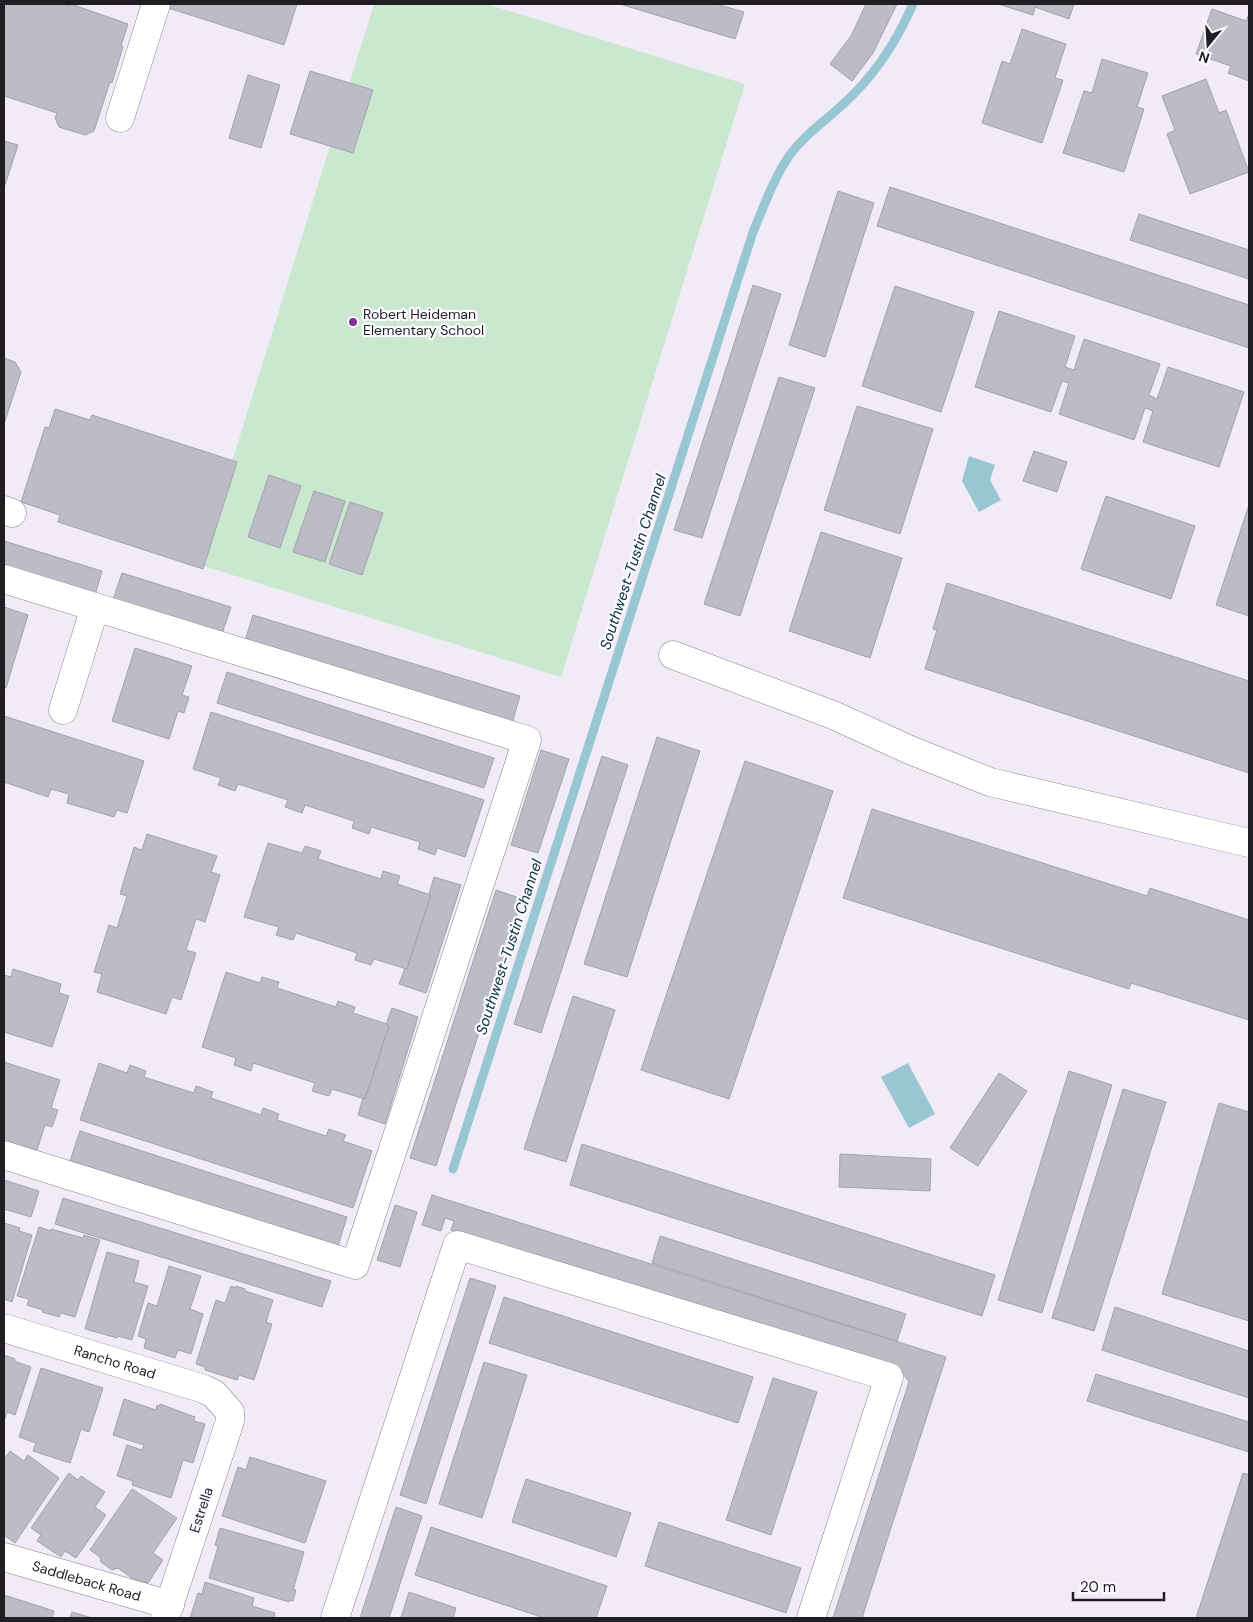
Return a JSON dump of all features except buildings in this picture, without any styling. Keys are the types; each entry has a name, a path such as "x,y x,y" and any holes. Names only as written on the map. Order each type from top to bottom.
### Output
{"street":[{"path":"120,118 156,4"},
{"path":"4,579 527,740 355,1265 4,1155"},
{"path":"63,710 95,607"},
{"path":"674,655 833,715 910,750 990,782 1249,844"},
{"path":"335,1618 457,1245 889,1377 811,1618"},
{"name":"Rancho Road","path":"4,1328 204,1389 214,1394 223,1403"},
{"name":"Estrella","path":"168,1612 230,1421 230,1412 223,1403"},
{"name":"Saddleback Road","path":"4,1557 168,1612"}],"green space":[{"path":"374,4 487,4 745,84 561,677 200,565"}],"water":[{"path":"969,456 995,465 990,480 1001,500 979,512 962,481"},
{"path":"908,1063 935,1114 909,1128 881,1077"}],"waterway":[{"name":"Southwest-Tustin Channel","path":"453,1169 753,232 773,184 789,156 807,135 853,95 873,72 891,46 913,4"}],"place":[{"name":"Robert Heideman Elementary School","path":"353,322"}]}
